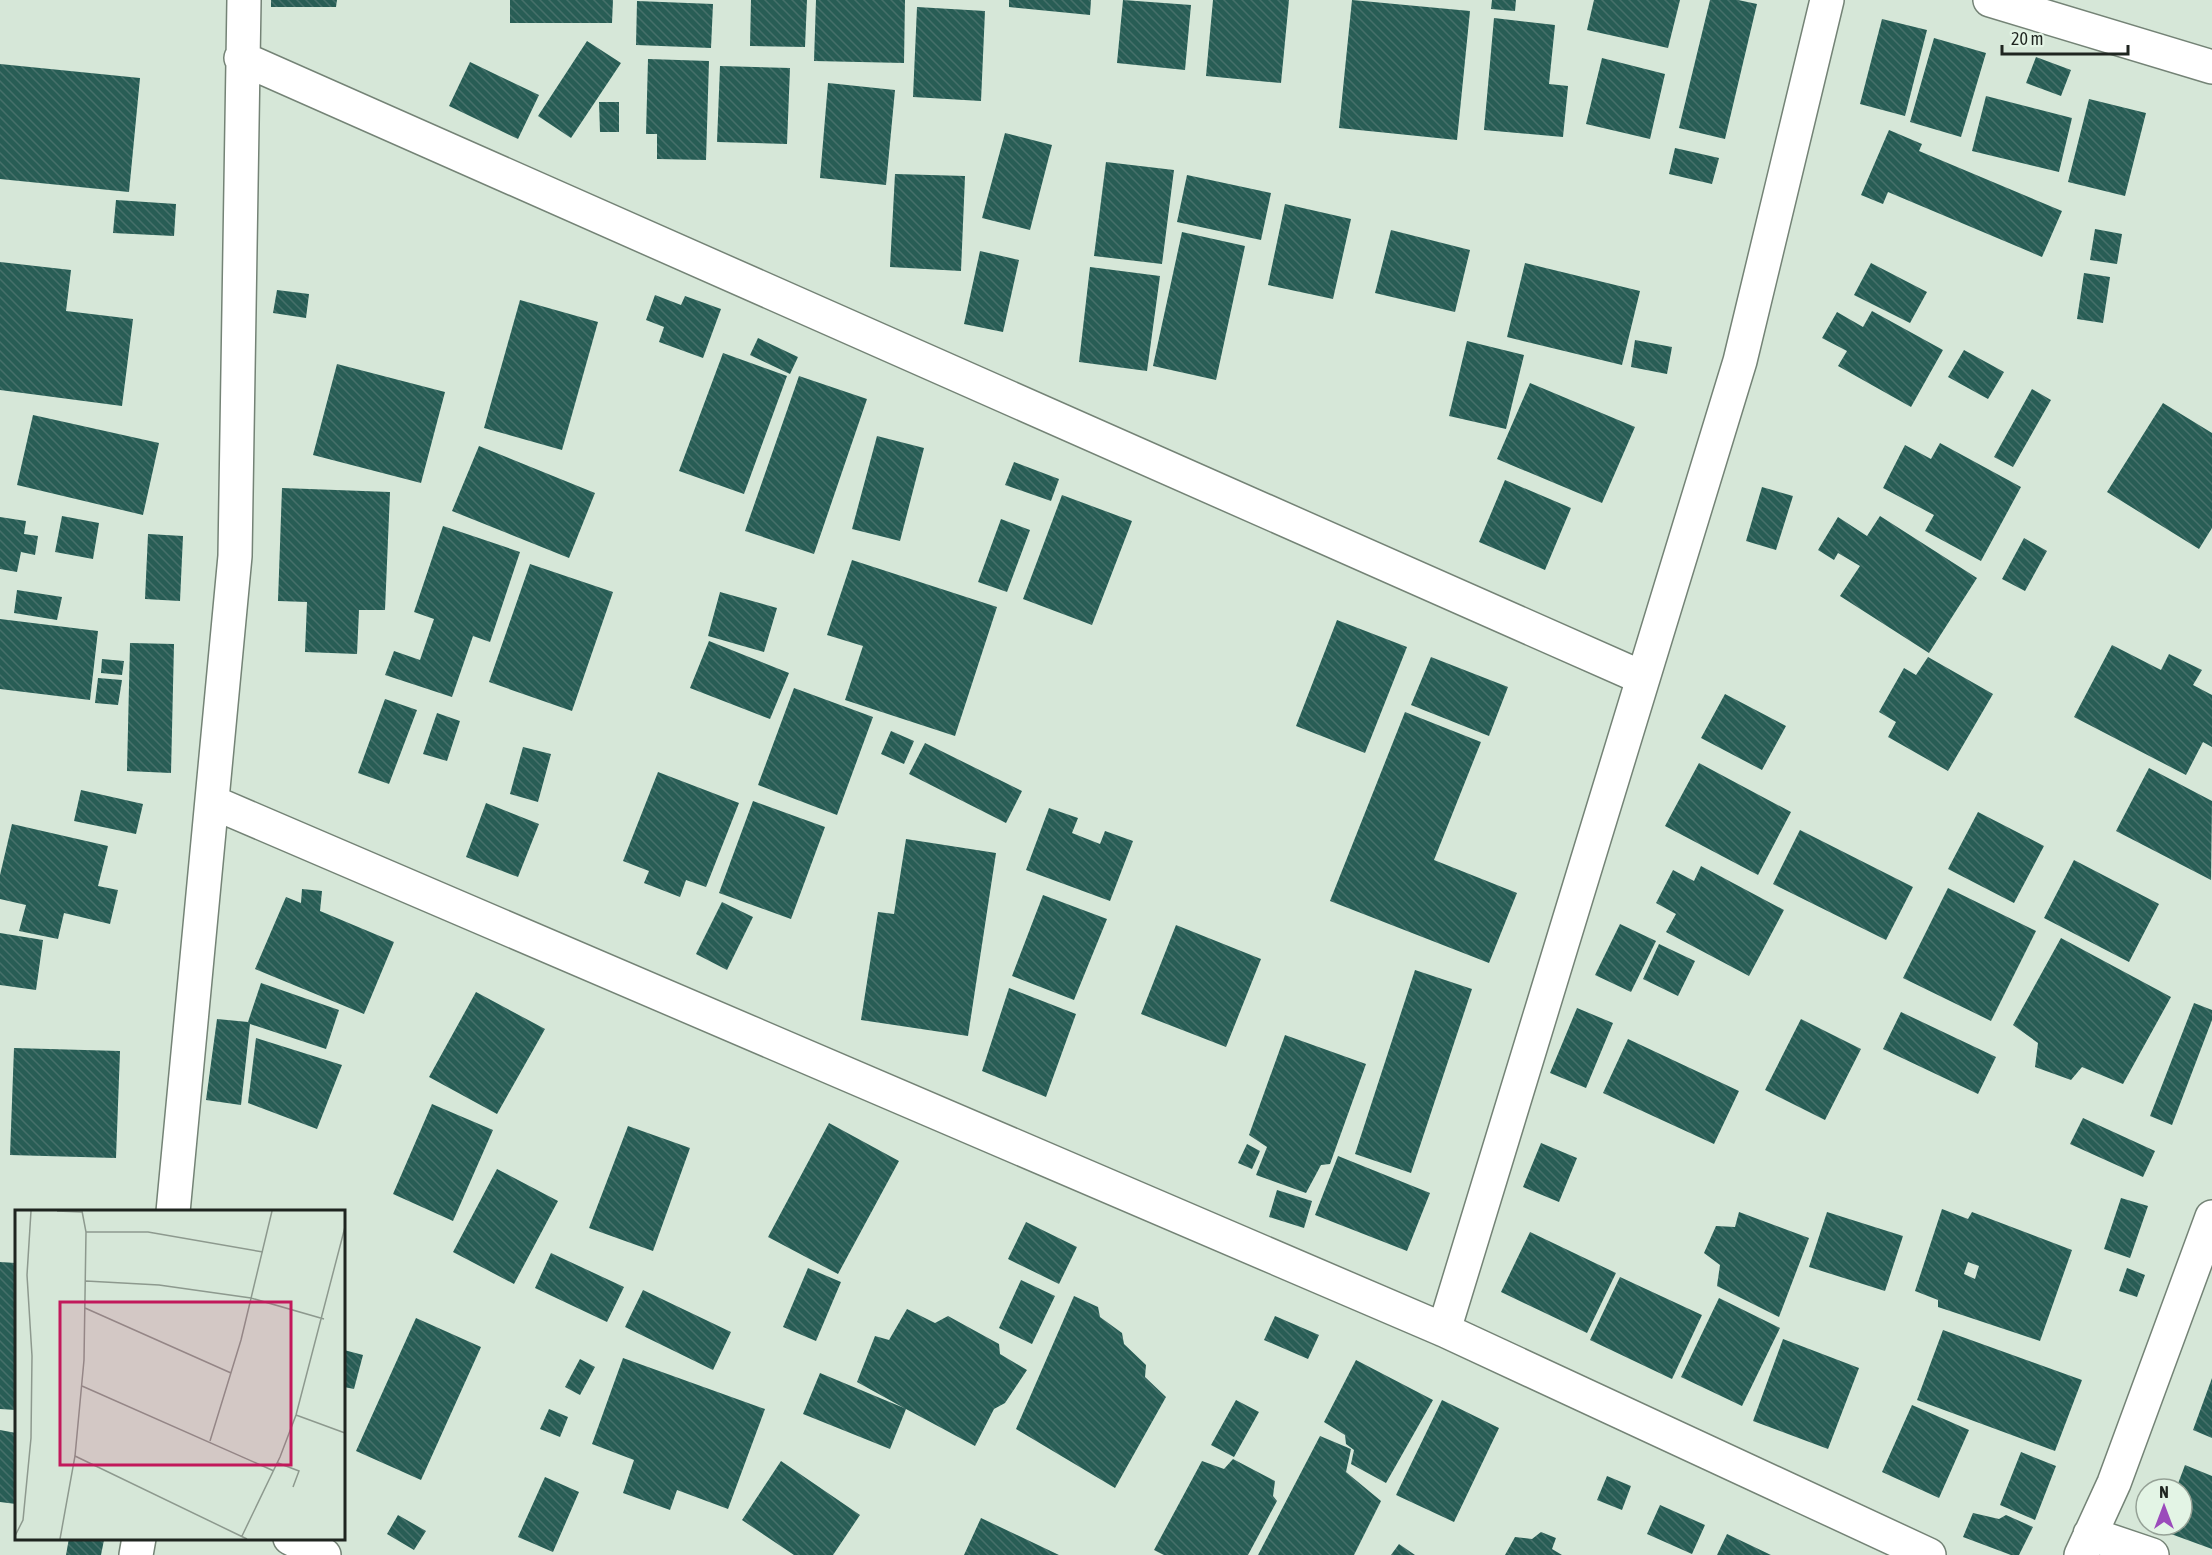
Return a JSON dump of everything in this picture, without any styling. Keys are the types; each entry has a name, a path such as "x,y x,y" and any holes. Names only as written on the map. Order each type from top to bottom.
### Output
{"street":[{"path":"173,1210 235,556 244,0"},
{"path":"1444,1330 1740,361 1827,0"},
{"path":"1990,0 2212,67"},
{"path":"242,58 1643,678"},
{"path":"212,802 1444,1330 1929,1555"},
{"path":"2152,1555 2085,1545 2114,1483 2212,1217"},
{"path":"136,1555 138,1540"},
{"path":"292,1540 324,1555"}],"building":[{"path":"271,0 337,0 336,7 271,7"},
{"path":"510,0 613,0 612,23 510,23"},
{"path":"751,0 807,0 805,47 750,46"},
{"path":"816,0 905,0 904,63 814,61"},
{"path":"1009,0 1091,0 1090,15 1009,7"},
{"path":"1123,0 1191,5 1185,70 1117,63"},
{"path":"1213,0 1289,0 1281,83 1206,76"},
{"path":"1352,0 1470,11 1457,140 1339,128"},
{"path":"1492,0 1516,0 1515,11 1491,9"},
{"path":"1594,0 1680,0 1668,48 1587,30"},
{"path":"1710,0 1738,0 1757,4 1725,139 1679,128"},
{"path":"637,1 713,4 711,48 636,45"},
{"path":"917,7 985,11 981,101 913,97"},
{"path":"1494,18 1555,25 1549,84 1568,86 1563,137 1484,130"},
{"path":"1882,19 1927,30 1905,116 1860,104"},
{"path":"1934,38 1986,53 1961,137 1910,122"},
{"path":"587,41 621,63 571,138 538,116"},
{"path":"2036,57 2071,70 2061,96 2026,83"},
{"path":"1602,58 1665,74 1650,139 1586,124"},
{"path":"648,59 709,61 706,160 657,159 657,134 646,134"},
{"path":"470,62 539,95 518,139 449,106"},
{"path":"0,64 140,78 129,192 0,179"},
{"path":"720,66 790,68 787,144 717,142"},
{"path":"828,83 895,90 886,185 820,178"},
{"path":"1986,96 2072,118 2059,172 1972,151"},
{"path":"2089,99 2146,113 2125,196 2068,182"},
{"path":"599,102 619,102 619,132 600,132"},
{"path":"1889,130 1922,144 1919,151 2062,211 2042,257 1888,192 1883,204 1861,195"},
{"path":"1005,133 1052,145 1030,230 982,218"},
{"path":"1675,148 1719,158 1712,184 1669,174"},
{"path":"1106,162 1174,170 1162,264 1094,256"},
{"path":"895,174 965,176 961,271 890,267"},
{"path":"1187,175 1271,193 1261,240 1177,222"},
{"path":"116,200 176,204 174,236 113,233"},
{"path":"1285,204 1351,219 1333,299 1268,285"},
{"path":"2095,229 2122,234 2117,264 2090,260"},
{"path":"1391,230 1470,250 1455,312 1375,293"},
{"path":"1182,232 1245,246 1216,380 1153,366"},
{"path":"980,251 1019,260 1003,332 964,324"},
{"path":"0,262 71,270 66,311 133,319 122,406 0,390"},
{"path":"1525,263 1640,291 1622,365 1507,337"},
{"path":"1871,263 1927,292 1910,323 1854,295"},
{"path":"1090,267 1160,276 1147,371 1079,362"},
{"path":"2084,273 2110,277 2103,323 2077,319"},
{"path":"277,290 309,294 306,318 273,313"},
{"path":"655,295 681,305 685,296 721,309 703,358 659,342 664,327 646,320"},
{"path":"520,300 598,322 562,450 484,428"},
{"path":"1872,311 1943,350 1911,407 1838,366 1847,351 1822,338 1837,312 1863,327"},
{"path":"758,338 798,357 790,374 750,355"},
{"path":"1635,340 1672,347 1667,374 1631,367"},
{"path":"1467,341 1524,355 1506,429 1449,416"},
{"path":"1964,350 2004,372 1988,399 1948,377"},
{"path":"723,353 787,376 744,494 679,471"},
{"path":"337,364 445,392 421,483 313,455"},
{"path":"799,376 867,399 814,554 745,531"},
{"path":"1530,383 1635,427 1602,503 1497,459"},
{"path":"2032,389 2051,400 2013,467 1994,457"},
{"path":"2163,403 2212,433 2212,528 2199,549 2107,492"},
{"path":"33,415 159,443 143,515 17,485"},
{"path":"877,436 924,448 900,541 852,529"},
{"path":"1940,443 2021,487 1981,561 1925,531 1934,515 1883,488 1905,445 1931,459"},
{"path":"479,446 595,493 569,558 452,511"},
{"path":"1014,462 1059,479 1051,501 1005,485"},
{"path":"1505,480 1571,508 1545,570 1479,542"},
{"path":"1762,487 1793,496 1776,550 1746,541"},
{"path":"282,488 390,492 385,610 359,610 357,654 305,652 307,602 278,601"},
{"path":"1062,495 1132,521 1092,625 1023,599"},
{"path":"62,516 99,523 93,559 55,552"},
{"path":"1880,516 1977,578 1929,653 1840,596 1860,566 1838,553 1834,560 1818,550 1838,517 1867,536"},
{"path":"0,517 26,521 24,534 38,536 35,555 21,552 17,572 0,569"},
{"path":"1001,519 1030,530 1007,592 978,582"},
{"path":"443,526 520,552 490,642 473,636 452,697 385,675 394,651 420,660 434,619 414,612"},
{"path":"148,534 183,536 180,601 145,599"},
{"path":"2024,538 2047,551 2025,591 2002,579"},
{"path":"852,560 997,607 955,736 845,700 863,646 827,635"},
{"path":"530,564 613,592 572,711 489,682"},
{"path":"17,590 62,597 57,620 14,613"},
{"path":"720,592 777,608 764,652 708,636"},
{"path":"0,619 98,631 90,700 0,689"},
{"path":"1337,620 1407,647 1365,753 1296,726"},
{"path":"709,641 789,673 770,719 690,688"},
{"path":"130,643 174,644 171,773 127,771"},
{"path":"2112,645 2161,670 2169,654 2202,670 2193,685 2212,695 2212,747 2203,742 2186,775 2074,717"},
{"path":"1431,657 1508,687 1489,736 1411,705"},
{"path":"1928,657 1993,694 1948,771 1888,737 1896,722 1879,712 1904,668 1916,675"},
{"path":"102,659 124,661 122,675 101,673"},
{"path":"98,678 122,680 118,705 95,703"},
{"path":"794,688 873,717 837,815 758,785"},
{"path":"1725,694 1786,726 1762,770 1701,738"},
{"path":"385,699 417,710 389,784 358,773"},
{"path":"1405,712 1481,742 1434,860 1517,893 1489,963 1330,901"},
{"path":"437,713 460,721 447,761 423,754"},
{"path":"891,731 914,741 904,764 881,754"},
{"path":"925,743 1022,791 1006,823 909,774"},
{"path":"523,747 551,754 538,802 510,794"},
{"path":"1699,763 1791,812 1758,875 1665,826"},
{"path":"2149,768 2212,801 2211,880 2116,831"},
{"path":"658,772 739,803 706,887 686,880 680,897 644,883 649,871 623,861"},
{"path":"81,790 143,804 136,834 74,821"},
{"path":"753,801 825,827 791,919 719,893"},
{"path":"486,803 539,824 518,877 466,857"},
{"path":"1049,808 1078,818 1072,833 1100,844 1105,831 1133,841 1110,901 1026,870"},
{"path":"1978,812 2044,846 2014,903 1948,869"},
{"path":"12,824 108,846 98,886 118,890 110,924 64,913 58,939 19,931 26,905 0,899 0,875"},
{"path":"1800,830 1913,887 1886,940 1773,884"},
{"path":"906,839 996,853 968,1036 861,1020 878,912 894,914"},
{"path":"2074,860 2159,904 2129,962 2044,918"},
{"path":"1701,866 1784,910 1749,976 1666,932 1676,914 1656,903 1673,870 1694,881"},
{"path":"1948,888 2036,931 1991,1021 1903,978"},
{"path":"302,889 322,891 320,911 394,942 364,1014 255,969 286,897 301,903"},
{"path":"1043,895 1107,919 1074,1000 1012,976"},
{"path":"722,902 753,917 727,970 696,954"},
{"path":"1620,924 1656,941 1631,992 1595,975"},
{"path":"1176,925 1261,959 1226,1047 1141,1014"},
{"path":"0,933 43,940 36,990 0,985"},
{"path":"2061,938 2171,997 2123,1084 2082,1067 2071,1080 2035,1067 2038,1043 2013,1025"},
{"path":"1659,944 1695,961 1678,996 1643,979"},
{"path":"1415,970 1472,989 1411,1173 1355,1154"},
{"path":"261,983 339,1010 326,1049 250,1024 241,1105 206,1100 217,1019 248,1022"},
{"path":"1009,988 1076,1014 1046,1097 982,1071"},
{"path":"476,992 545,1029 497,1114 429,1077"},
{"path":"2194,1003 2212,1010 2212,1020 2172,1125 2150,1116"},
{"path":"1577,1008 1613,1023 1586,1088 1550,1073"},
{"path":"1901,1012 1996,1057 1978,1094 1883,1049"},
{"path":"1801,1019 1861,1049 1825,1120 1765,1090"},
{"path":"1285,1035 1366,1064 1330,1164 1321,1165 1306,1193 1256,1175 1267,1147 1249,1135"},
{"path":"256,1038 342,1065 317,1129 248,1103"},
{"path":"1628,1039 1739,1091 1714,1144 1603,1093"},
{"path":"14,1048 120,1051 116,1158 10,1155"},
{"path":"432,1104 493,1130 453,1221 393,1194"},
{"path":"2083,1118 2155,1151 2143,1177 2070,1144"},
{"path":"829,1123 899,1161 838,1274 768,1237"},
{"path":"628,1126 690,1148 653,1251 589,1228"},
{"path":"1541,1143 1577,1158 1559,1202 1523,1187"},
{"path":"1247,1144 1260,1151 1252,1169 1238,1163"},
{"path":"1338,1156 1430,1193 1407,1251 1315,1215"},
{"path":"497,1169 558,1201 514,1284 453,1252"},
{"path":"1277,1190 1312,1201 1304,1228 1269,1217"},
{"path":"2121,1198 2148,1206 2130,1258 2104,1249"},
{"path":"1942,1209 1968,1219 1972,1212 2072,1250 2040,1341 1938,1307 1938,1300 1915,1291","holes":["1968,1262 1979,1266 1975,1279 1964,1274"]},
{"path":"1739,1212 1809,1238 1779,1317 1717,1286 1720,1265 1704,1253 1716,1226 1735,1227"},
{"path":"1827,1212 1903,1236 1885,1291 1809,1267"},
{"path":"1026,1222 1077,1247 1059,1284 1008,1259"},
{"path":"1530,1232 1616,1273 1587,1333 1501,1292"},
{"path":"551,1253 624,1287 607,1322 535,1288"},
{"path":"0,1262 15,1263 15,1410 0,1409"},
{"path":"808,1268 841,1282 816,1341 783,1327"},
{"path":"2127,1268 2145,1275 2137,1297 2119,1291"},
{"path":"1620,1277 1702,1315 1672,1379 1590,1340"},
{"path":"1021,1280 1055,1296 1032,1344 999,1328"},
{"path":"643,1290 731,1332 713,1370 625,1327"},
{"path":"1074,1296 1098,1307 1100,1317 1122,1333 1124,1344 1146,1365 1145,1377 1166,1397 1115,1488 1016,1429"},
{"path":"1719,1298 1780,1328 1742,1406 1681,1377"},
{"path":"907,1309 935,1323 948,1316 999,1344 1000,1354 1027,1370 1005,1403 994,1409 975,1446 906,1409 890,1449 803,1414 820,1373 904,1408 857,1382 875,1336 889,1340"},
{"path":"1275,1316 1319,1335 1308,1359 1264,1340"},
{"path":"416,1318 481,1347 421,1480 356,1451"},
{"path":"1943,1330 2082,1380 2055,1451 1917,1400"},
{"path":"1783,1339 1859,1368 1828,1449 1753,1421"},
{"path":"345,1350 363,1355 354,1389 345,1387"},
{"path":"623,1358 765,1409 728,1509 677,1490 670,1510 623,1493 634,1460 592,1444"},
{"path":"580,1359 595,1367 580,1395 565,1387"},
{"path":"1356,1360 1433,1400 1386,1483 1351,1464 1354,1450 1346,1444 1345,1435 1324,1422"},
{"path":"2212,1378 2212,1438 2193,1430"},
{"path":"1236,1400 1259,1412 1234,1457 1211,1445"},
{"path":"1442,1400 1499,1428 1454,1522 1396,1495"},
{"path":"1912,1405 1969,1430 1939,1498 1882,1472"},
{"path":"549,1409 568,1417 560,1437 540,1429"},
{"path":"0,1430 15,1433 15,1504 0,1502"},
{"path":"1320,1436 1351,1449 1346,1472 1381,1501 1354,1555 1258,1555"},
{"path":"2021,1452 2056,1466 2035,1520 2000,1505"},
{"path":"1233,1459 1275,1481 1273,1496 1277,1501 1248,1555 1164,1555 1154,1550 1202,1461 1224,1469"},
{"path":"781,1461 860,1515 833,1555 794,1555 742,1520"},
{"path":"2185,1465 2212,1476 2212,1549 2179,1537 2194,1537 2194,1477 2180,1477"},
{"path":"1607,1476 1631,1486 1622,1510 1597,1500"},
{"path":"545,1477 579,1492 553,1552 518,1537"},
{"path":"1660,1505 1705,1525 1692,1554 1647,1534"},
{"path":"1973,1513 1999,1519 2006,1515 2033,1527 2019,1555 2011,1555 1963,1537"},
{"path":"398,1515 426,1531 414,1550 387,1534"},
{"path":"981,1518 1059,1555 964,1555"},
{"path":"1541,1532 1556,1538 1552,1549 1562,1555 1505,1555 1515,1537 1532,1539"},
{"path":"1727,1534 1771,1555 1717,1555"},
{"path":"69,1540 104,1540 101,1555 66,1555"},
{"path":"1399,1544 1415,1555 1391,1555"}]}
